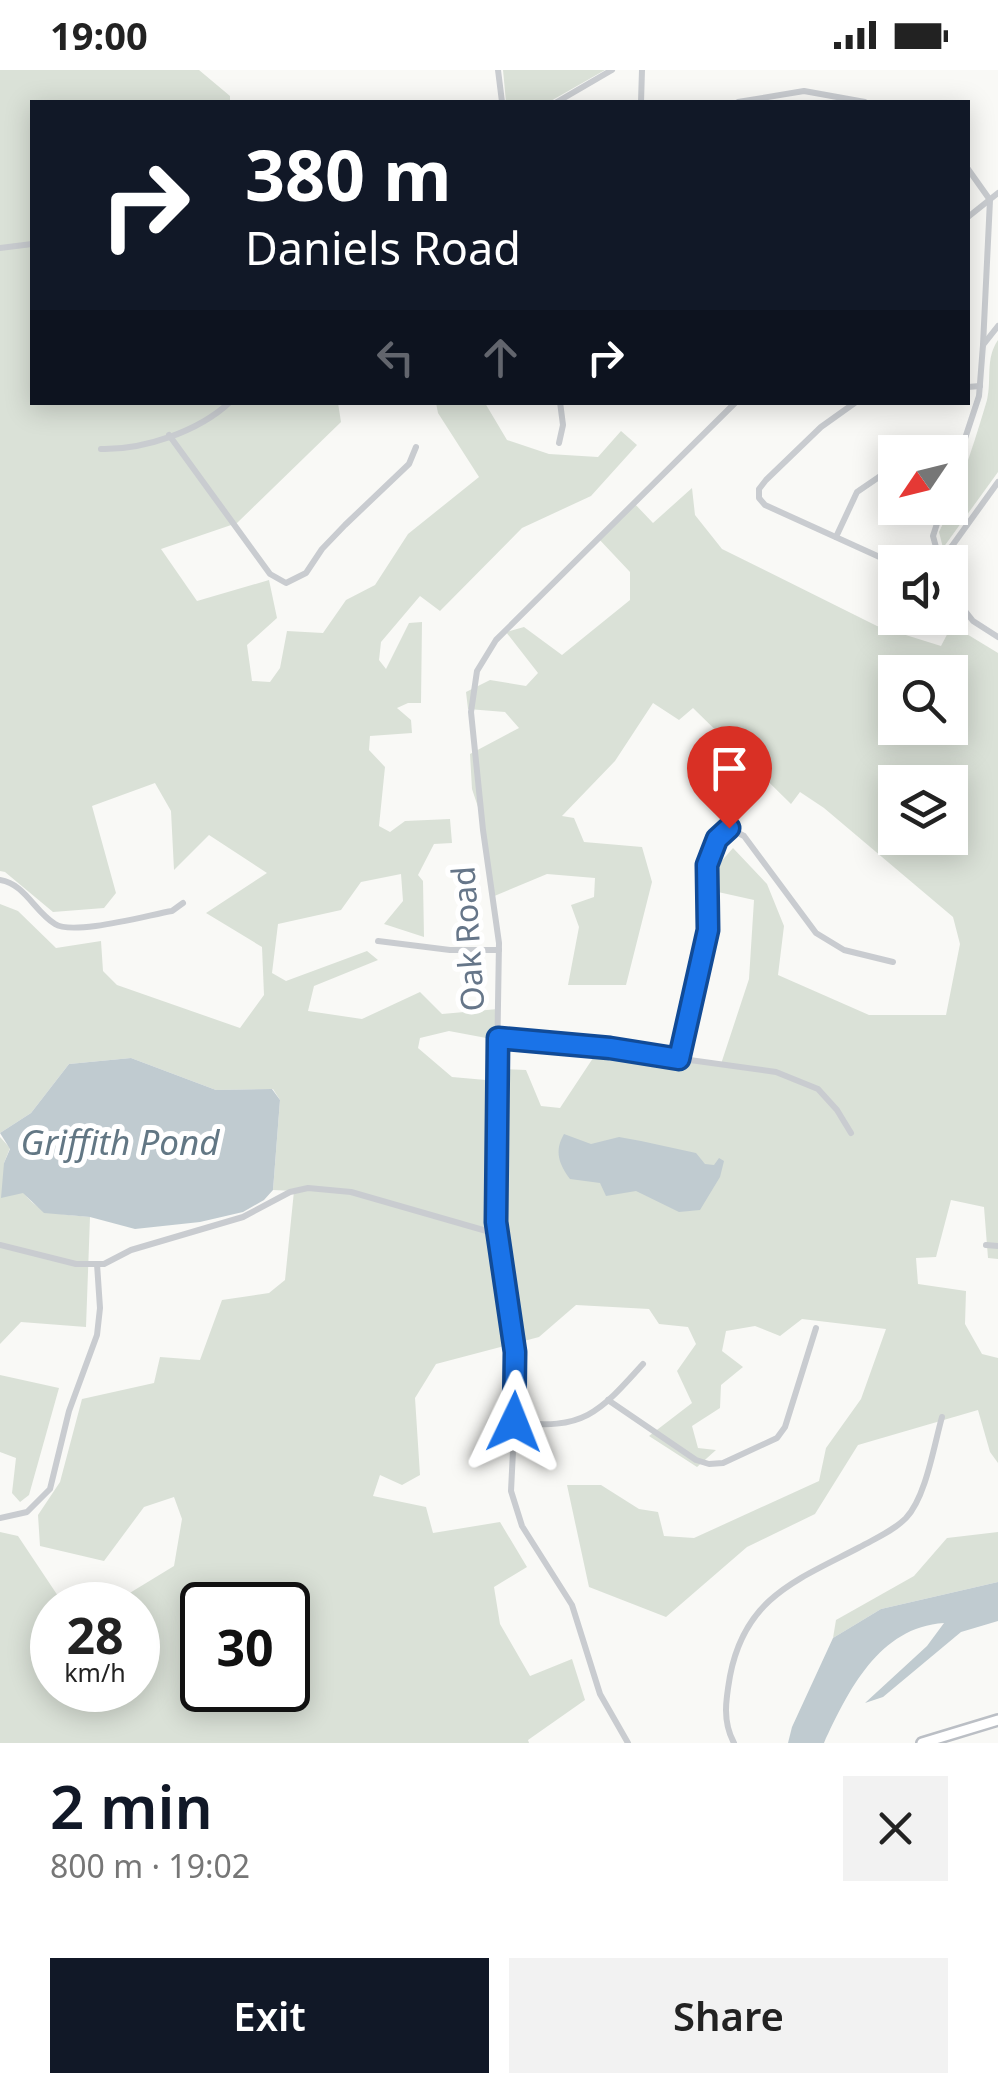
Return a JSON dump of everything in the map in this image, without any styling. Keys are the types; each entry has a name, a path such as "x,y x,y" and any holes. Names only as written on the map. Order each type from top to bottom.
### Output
{"main road":[{"path":"922,1743 998,1720"}],"street":[{"path":"498,70 502,100"},
{"path":"560,100 612,70"},
{"path":"640,100 642,70"},
{"path":"750,100 804,91 854,100"},
{"path":"965,435 980,386 990,230 989,200 970,172"},
{"path":"970,215 998,193"},
{"path":"990,230 998,236"},
{"path":"0,248 30,244"},
{"path":"983,345 998,326"},
{"path":"970,387 980,386"},
{"path":"101,449 123,449 169,435 208,420 226,405"},
{"path":"559,443 563,425 560,405"},
{"name":"Oak Road","path":"628,1743 600,1695 572,1605 528,1538 515,1509 510,1482 515,1352 497,1234 499,950 471,712 477,671 496,640 733,405"},
{"path":"852,405 821,428 759,489 759,498 765,505 878,556"},
{"path":"169,435 270,574 286,583 306,572 322,549 409,464 416,447"},
{"path":"836,537 857,492 878,478"},
{"path":"953,545 998,482"},
{"path":"968,615 998,637"},
{"path":"716,797 729,828 744,836 824,939 857,954 893,962"},
{"path":"679,1059 708,930 707,865 717,839 729,828"},
{"path":"0,880 15,884 50,920 67,928 172,911 183,902"},
{"path":"378,941 450,950 499,950"},
{"path":"498,1038 610,1048 776,1072 810,1084 837,1110 851,1133"},
{"path":"0,1245 76,1264 97,1264 230,1222 290,1192 308,1188 352,1192 497,1234"},
{"path":"986,1245 998,1246"},
{"path":"0,1518 27,1512 50,1490 66,1421 98,1335 97,1264"},
{"path":"608,1400 696,1460 723,1464 769,1443 783,1430 816,1328"},
{"path":"514,1422 576,1423 608,1400 643,1364"},
{"path":"734,1743 725,1718 726,1697 733,1659 752,1619 765,1602 787,1585 881,1535 910,1514 918,1500 942,1417"}],"shaded area":[{"path":"0,70 199,70 230,100 30,100 30,405 338,405 341,422 237,523 161,549 197,601 269,580 277,618 247,645 252,681 270,682 280,668 287,631 323,633 346,600 375,585 408,534 479,477 436,405 486,405 507,440 549,454 598,457 621,431 637,445 591,496 522,528 440,611 420,596 381,642 379,660 386,669 409,623 422,622 421,703 397,708 411,720 412,733 370,736 369,750 385,767 379,826 390,832 405,821 450,819 452,843 434,844 418,875 423,881 424,937 384,924 403,901 401,874 361,882 341,910 278,924 272,973 286,981 367,951 378,960 314,986 308,1011 362,1019 420,992 442,1014 498,1009 497,1040 449,1031 420,1038 418,1048 452,1077 497,1081 498,1069 526,1070 541,1106 560,1108 599,1049 721,1064 749,979 754,900 718,892 719,864 733,848 767,884 784,926 778,975 869,1015 946,1015 960,944 953,917 880,855 968,855 968,765 878,765 878,854 800,792 791,804 693,708 679,720 653,703 615,761 562,816 574,818 584,842 642,847 652,882 626,985 568,985 579,927 571,905 594,897 595,878 547,874 492,897 483,822 472,789 470,754 519,728 505,712 468,709 466,692 490,680 526,686 538,673 506,632 524,627 562,655 630,600 630,572 597,537 633,502 653,523 692,488 695,515 722,549 878,626 878,635 906,635 941,646 947,635 968,635 998,653 998,1259 988,1258 984,1207 951,1200 936,1257 916,1258 918,1284 966,1291 965,1324 982,1354 998,1358 998,1463 990,1452 978,1410 858,1445 815,1514 747,1547 666,1617 589,1587 567,1485 601,1485 639,1509 658,1512 664,1536 694,1538 819,1481 826,1448 861,1399 886,1329 802,1319 780,1336 755,1326 726,1331 722,1351 743,1367 721,1385 720,1408 692,1426 698,1448 716,1450 697,1467 649,1436 692,1403 677,1371 696,1344 688,1327 659,1324 649,1309 576,1305 539,1337 436,1364 415,1398 420,1475 402,1485 380,1475 373,1496 426,1507 433,1533 500,1522 527,1567 494,1587 500,1624 530,1676 572,1659 585,1700 529,1743 0,1743 0,1532 18,1536 49,1582 30,1582 30,1712 160,1712 160,1582 148,1582 174,1566 182,1519 174,1497 144,1507 104,1561 40,1546 38,1515 60,1482 82,1399 154,1383 160,1357 200,1360 222,1300 269,1293 285,1280 294,1191 273,1190 280,1100 273,1089 216,1090 131,1058 69,1064 31,1113 0,1133 0,904 18,911 56,948 101,941 103,971 117,985 240,1028 264,995 262,947 206,913 267,873 209,835 174,870 171,811 155,783 92,806 116,893 104,908 53,912 0,871"},
{"path":"503,70 605,70 552,100 506,100"},
{"path":"998,340 998,472 968,513 968,460 988,392 992,354"},
{"path":"942,525 960,525 945,545 939,532"},
{"path":"0,1137 10,1148 4,1163 30,1200 46,1210 90,1217 86,1327 21,1322 0,1344"},
{"path":"0,1375 59,1388 29,1495 20,1502 12,1493 16,1458 0,1452"},
{"path":"998,1532 998,1582 881,1609 833,1638 836,1620 914,1576 947,1538"}],"water":[{"name":"Griffith Pond","path":"131,1058 216,1090 272,1089 280,1100 273,1190 264,1200 243,1212 200,1222 135,1229 90,1217 44,1213 23,1193 1,1198 4,1163 10,1149 0,1133 31,1113 69,1064"},
{"path":"564,1134 591,1144 619,1137 696,1153 705,1164 714,1165 719,1158 724,1161 720,1177 700,1210 679,1212 636,1191 606,1196 600,1183 570,1179 559,1157"},
{"path":"998,1582 998,1621 961,1632 883,1697 865,1703 927,1646 944,1623 901,1636 884,1649 855,1683 824,1743 788,1743 833,1638 881,1609"}],"route":[{"path":"514,1422 515,1352 496,1222 498,1038 679,1059 706,945 707,865 717,839 729,828"}]}
